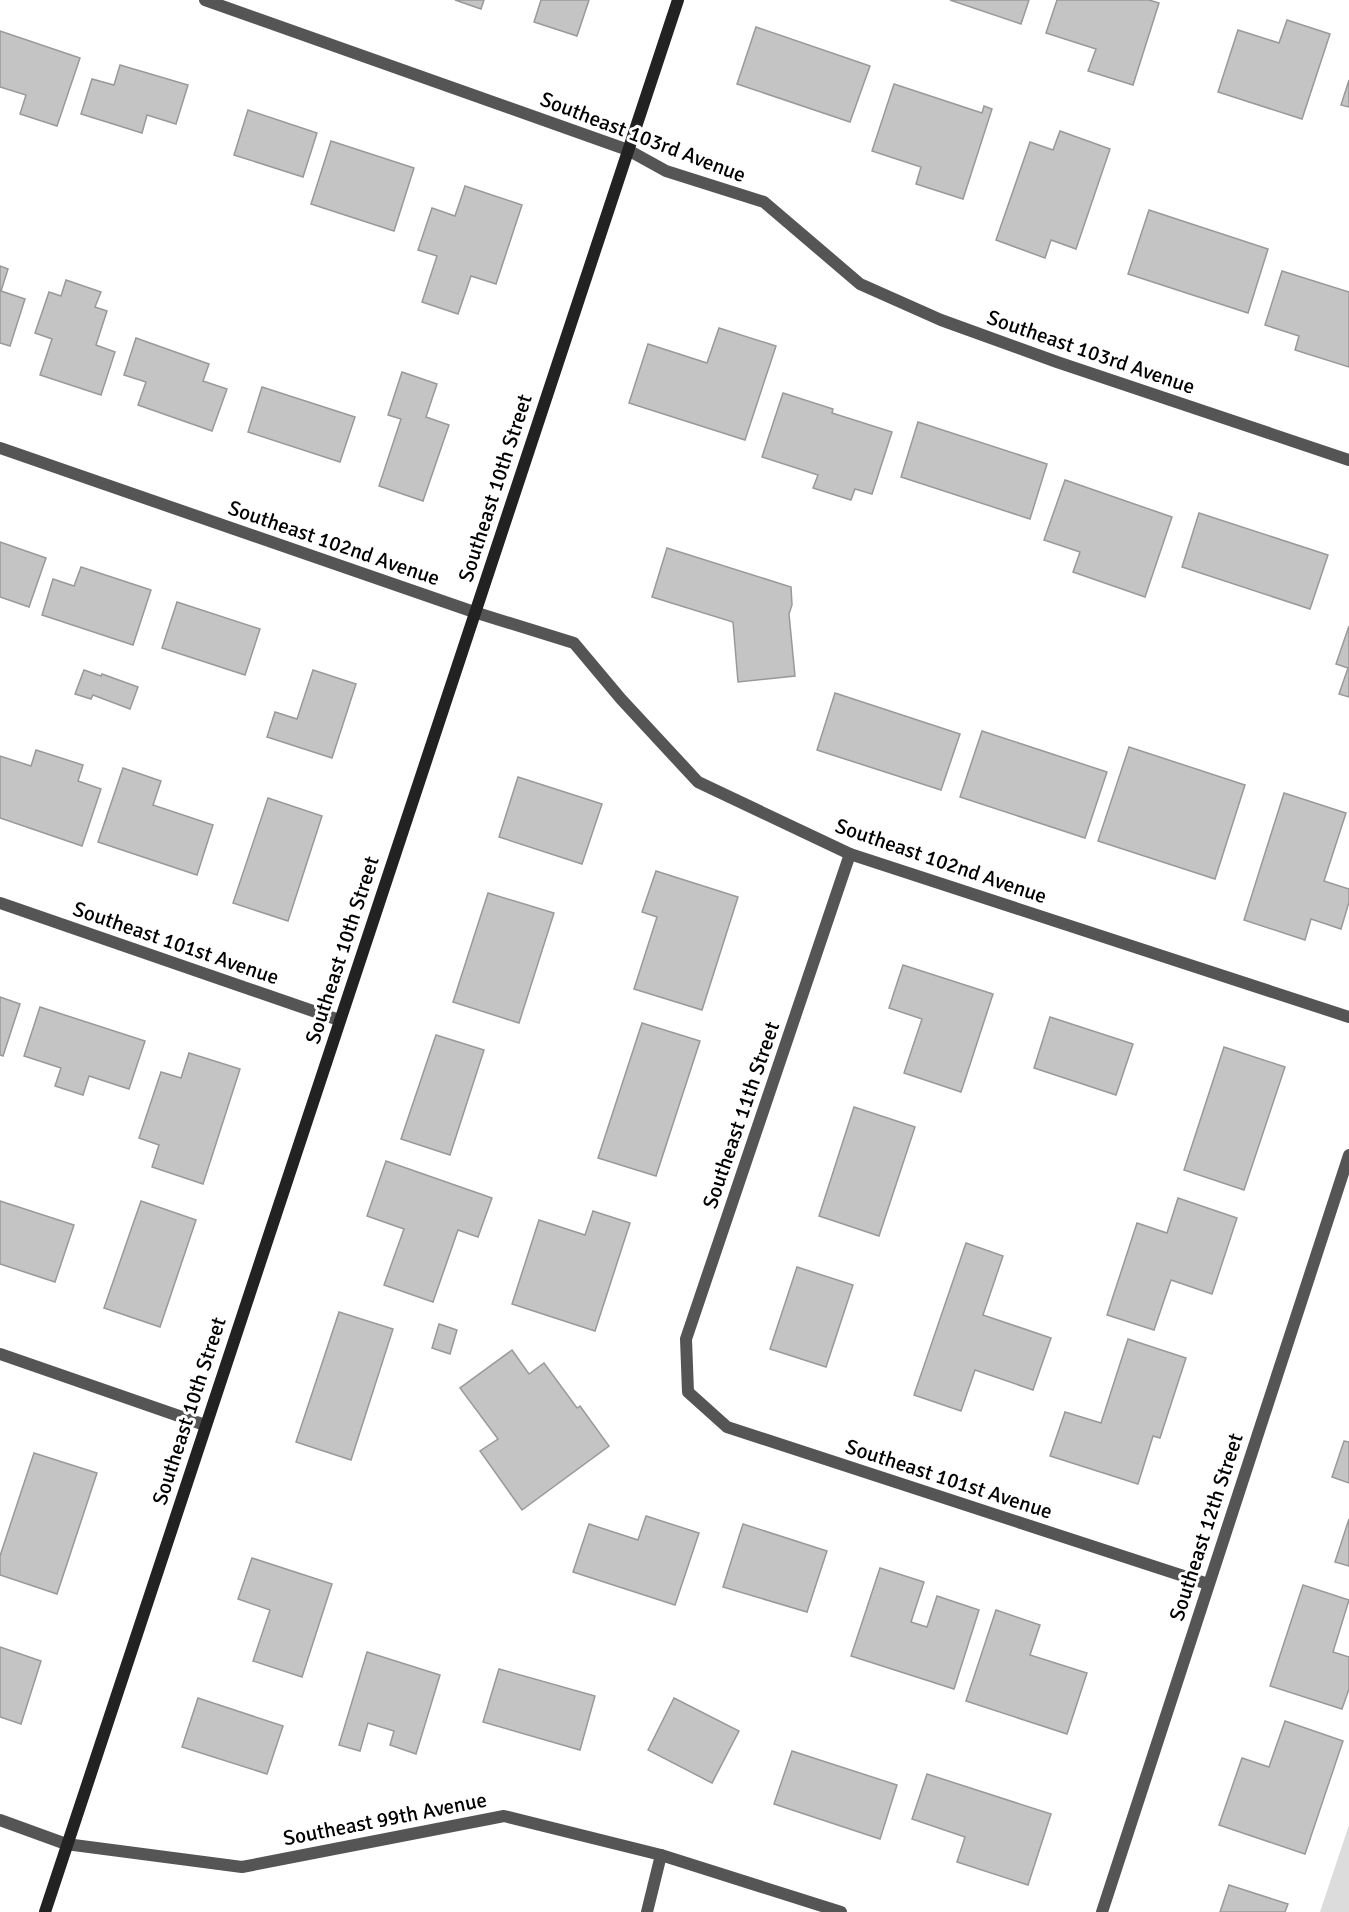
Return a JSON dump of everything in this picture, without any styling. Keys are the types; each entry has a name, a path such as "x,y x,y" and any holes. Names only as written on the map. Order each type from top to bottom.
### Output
{"street":[{"name":"Southeast 103rd Avenue","path":"205,0 628,150 666,171 764,202 860,284 941,320 1057,362 1349,459"},
{"name":"Southeast 10th Street","path":"45,1912 678,0"},
{"name":"Southeast 102nd Avenue","path":"0,448 474,612 574,643 621,699 698,782 850,854 1349,1017"},
{"name":"Southeast 11th Street","path":"688,1392 686,1339 850,854"},
{"name":"Southeast 101st Avenue","path":"0,903 339,1020"},
{"name":"Southeast 12th Street","path":"1102,1912 1349,1155"},
{"path":"0,1354 205,1425"},
{"name":"Southeast 101st Avenue","path":"688,1392 727,1427 1208,1584"},
{"name":"Southeast 99th Avenue","path":"0,1820 66,1844 242,1867 504,1816 661,1855 841,1912"},
{"path":"647,1912 661,1855"}],"shaded area":[{"path":"1349,1825 1349,1912 1320,1912"}],"building":[{"path":"455,0 484,0 481,9"},
{"path":"541,0 589,0 577,36 534,22"},
{"path":"950,0 1029,0 1021,24"},
{"path":"1057,0 1149,0 1159,3 1133,85 1088,71 1096,49 1046,33"},
{"path":"1287,20 1330,34 1302,119 1218,92 1238,30 1279,43"},
{"path":"756,27 870,66 850,122 737,84"},
{"path":"0,31 80,58 57,126 20,114 26,95 0,87"},
{"path":"120,65 188,85 176,124 147,115 142,133 81,114 92,79 114,85"},
{"path":"1349,80 1349,107 1341,105"},
{"path":"894,84 982,113 984,106 992,109 963,199 916,184 921,167 872,151"},
{"path":"248,110 317,133 303,177 234,155"},
{"path":"1060,131 1110,149 1076,249 1051,240 1045,258 996,240 1030,142 1053,150"},
{"path":"331,141 414,168 394,231 311,204"},
{"path":"465,186 522,205 496,284 471,276 458,314 422,302 437,256 418,250 432,208 455,216"},
{"path":"1149,210 1268,249 1248,313 1128,274"},
{"path":"0,266 8,269 1,291 25,299 10,346 0,343"},
{"path":"1282,271 1349,292 1349,367 1295,350 1299,336 1265,325"},
{"path":"66,280 101,292 95,307 107,311 96,345 115,352 101,395 40,375 52,339 35,333 49,292 61,296"},
{"path":"719,328 776,346 745,440 629,403 648,344 707,363"},
{"path":"136,338 209,364 203,381 227,389 212,431 138,405 146,382 124,375"},
{"path":"402,372 437,384 426,417 449,425 423,501 379,486 401,419 388,415"},
{"path":"262,387 355,417 340,462 248,432"},
{"path":"783,393 833,409 832,413 892,432 872,494 855,489 851,500 813,488 818,475 762,457"},
{"path":"918,422 1047,464 1030,519 901,477"},
{"path":"1065,480 1172,517 1145,597 1073,572 1080,552 1044,540"},
{"path":"1199,513 1328,555 1310,609 1182,567"},
{"path":"0,542 46,558 29,607 0,597"},
{"path":"667,548 791,587 792,605 789,614 795,676 738,682 733,622 652,597"},
{"path":"81,567 151,590 133,645 42,615 53,579 74,586"},
{"path":"177,602 260,629 245,675 162,648"},
{"path":"1349,626 1349,697 1339,694 1348,668 1336,664"},
{"path":"84,670 138,687 130,709 93,695 91,699 75,694"},
{"path":"313,670 356,684 332,758 267,737 275,712 297,719"},
{"path":"835,693 960,734 941,790 817,750"},
{"path":"982,731 1107,772 1085,838 960,797"},
{"path":"1129,747 1245,785 1215,879 1098,841"},
{"path":"36,750 83,765 78,781 101,789 82,846 0,818 0,756 31,766"},
{"path":"123,768 161,781 153,805 213,825 197,875 98,842"},
{"path":"518,777 602,804 582,864 499,837"},
{"path":"1284,793 1346,813 1324,881 1349,889 1349,902 1341,929 1311,919 1305,940 1244,920"},
{"path":"268,798 322,816 288,921 233,903"},
{"path":"656,871 738,897 702,1010 634,989 657,917 642,912"},
{"path":"488,893 554,913 519,1023 453,1002"},
{"path":"903,965 993,994 961,1092 904,1073 922,1019 889,1008"},
{"path":"0,997 20,1004 3,1056 0,1055"},
{"path":"40,1007 145,1041 129,1089 89,1076 83,1095 55,1086 61,1068 24,1056"},
{"path":"1050,1017 1133,1044 1116,1095 1034,1068"},
{"path":"642,1023 700,1041 656,1176 598,1158"},
{"path":"436,1035 484,1050 450,1155 401,1139"},
{"path":"1224,1047 1285,1067 1244,1190 1184,1170"},
{"path":"189,1053 240,1069 203,1184 152,1167 159,1145 139,1138 161,1072 181,1078"},
{"path":"854,1107 915,1127 879,1236 819,1216"},
{"path":"386,1161 492,1198 478,1237 458,1230 433,1302 384,1285 404,1229 367,1216"},
{"path":"1178,1198 1237,1218 1212,1294 1171,1280 1154,1330 1107,1315 1137,1223 1167,1233"},
{"path":"0,1201 74,1225 55,1282 0,1264"},
{"path":"141,1201 196,1220 160,1327 104,1308"},
{"path":"593,1211 630,1223 595,1331 512,1304 539,1220 585,1235"},
{"path":"966,1243 1003,1256 983,1315 1051,1338 1033,1390 975,1370 961,1411 914,1395"},
{"path":"797,1267 853,1285 826,1367 770,1349"},
{"path":"339,1312 393,1329 351,1460 296,1442"},
{"path":"439,1324 457,1330 450,1354 432,1348"},
{"path":"1128,1339 1186,1358 1160,1438 1153,1436 1138,1484 1050,1456 1065,1412 1101,1423"},
{"path":"512,1350 529,1374 544,1363 577,1408 580,1406 609,1446 522,1510 480,1451 498,1439 460,1388"},
{"path":"1344,1441 1349,1442 1349,1483 1332,1477"},
{"path":"34,1453 97,1473 57,1594 0,1575 0,1556"},
{"path":"646,1516 699,1533 675,1605 573,1572 589,1524 638,1540"},
{"path":"1349,1519 1349,1566 1335,1562"},
{"path":"743,1524 827,1551 807,1612 723,1587"},
{"path":"252,1558 332,1584 302,1677 253,1661 270,1610 238,1599"},
{"path":"880,1568 924,1582 911,1622 927,1627 937,1596 979,1610 954,1689 851,1656"},
{"path":"1303,1585 1349,1600 1333,1652 1349,1657 1349,1689 1342,1709 1270,1686"},
{"path":"996,1610 1040,1625 1030,1655 1087,1673 1067,1734 966,1701"},
{"path":"0,1647 41,1661 21,1724 0,1717"},
{"path":"367,1652 440,1675 416,1754 390,1745 394,1731 368,1723 360,1751 339,1745"},
{"path":"499,1669 595,1696 580,1750 483,1722"},
{"path":"198,1698 283,1726 267,1774 182,1747"},
{"path":"674,1698 739,1731 712,1783 648,1750"},
{"path":"1285,1721 1343,1741 1305,1854 1219,1825 1242,1758 1269,1767"},
{"path":"792,1751 897,1785 880,1839 774,1804"},
{"path":"927,1774 1051,1814 1028,1885 957,1862 965,1837 912,1819"},
{"path":"1229,1885 1288,1904 1285,1912 1220,1912"}]}
